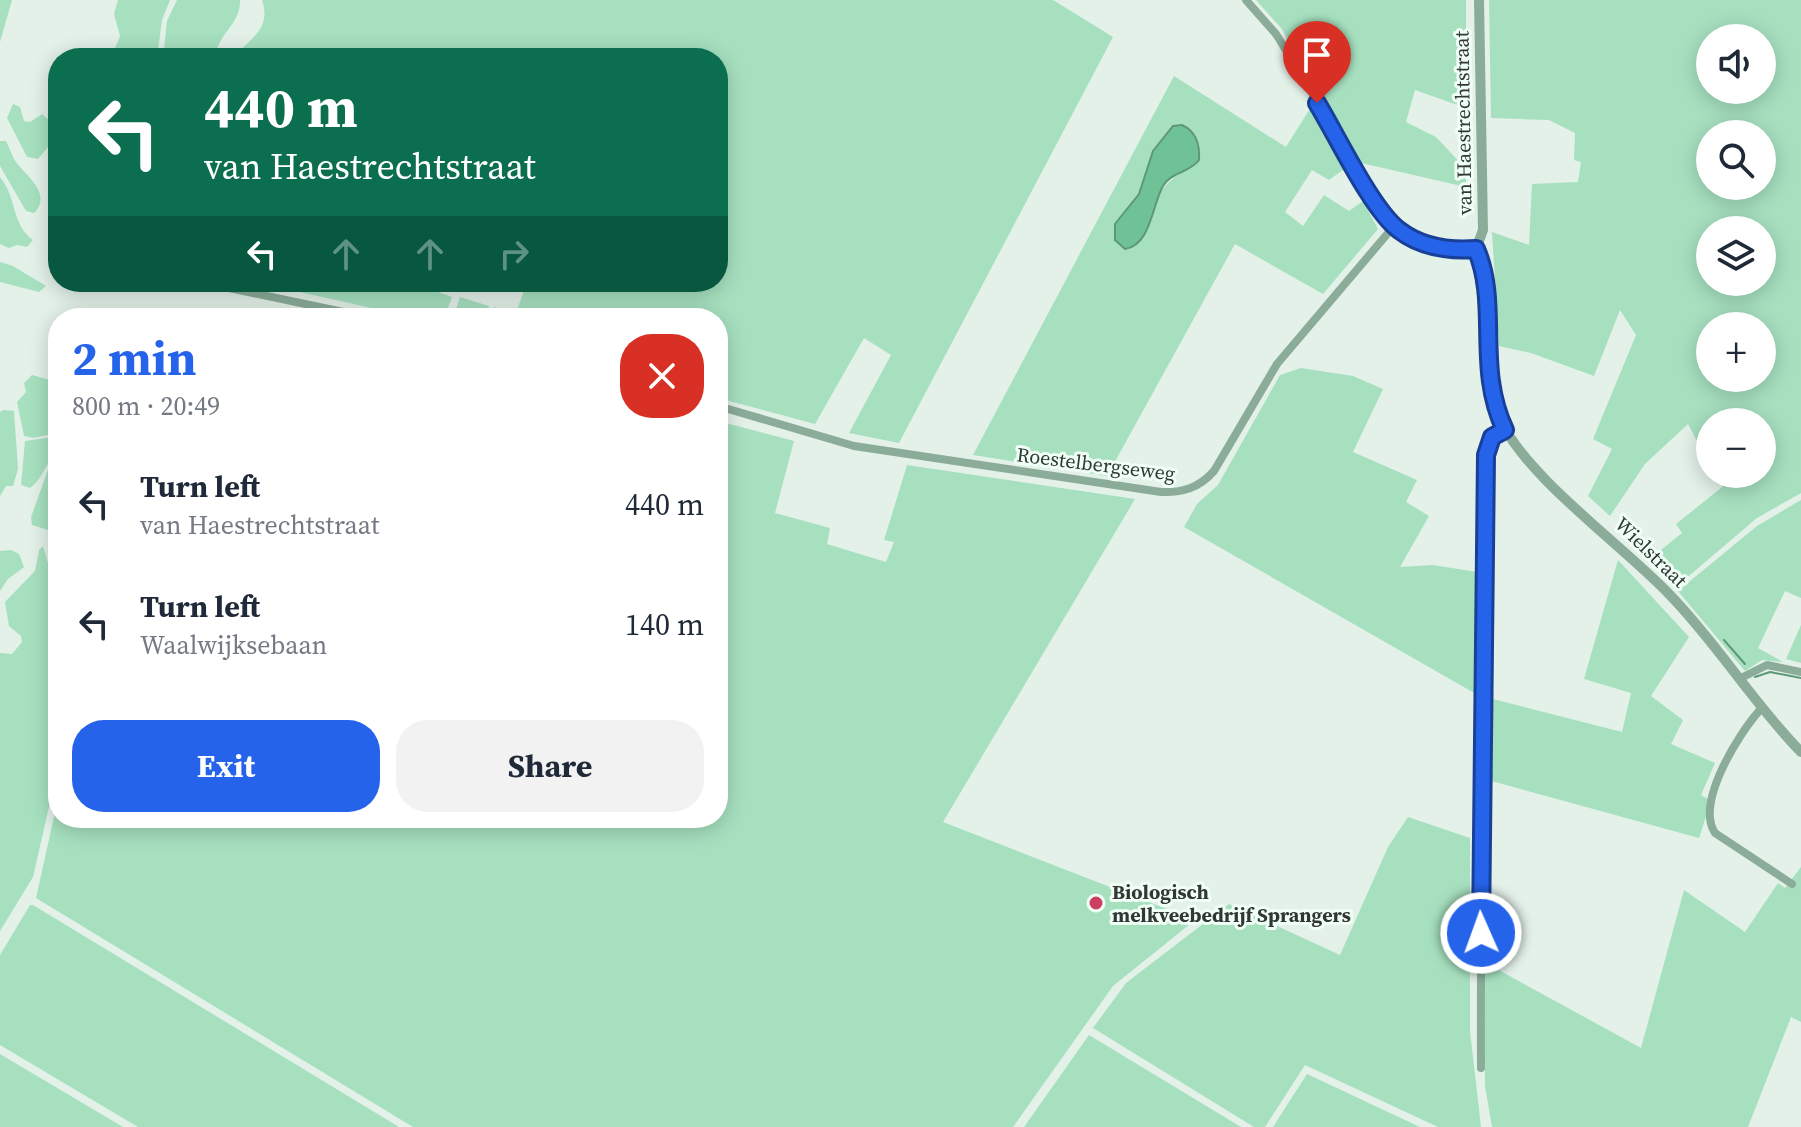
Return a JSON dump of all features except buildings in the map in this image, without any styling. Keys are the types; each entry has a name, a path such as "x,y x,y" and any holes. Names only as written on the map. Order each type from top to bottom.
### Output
{"street":[{"path":"1246,0 1276,34 1394,226 1416,240 1436,247 1476,249"},
{"name":"van Haestrechtstraat","path":"1479,0 1483,230 1476,249 1484,267 1488,380 1505,430"},
{"name":"Roestelbergseweg","path":"728,409 854,446 1161,492 1185,490 1203,482 1214,471 1277,364 1394,226"},
{"path":"249,292 327,308"},
{"path":"1481,1068 1479,892 1487,645 1486,455 1492,437 1505,430"},
{"name":"Wielstraat","path":"1505,430 1537,470 1674,599 1760,710 1801,752"},
{"path":"1739,679 1767,665 1801,672"},
{"path":"1760,710 1723,765 1710,822 1715,833 1792,884"}],"shaded area":[{"path":"0,0 12,0 0,42"},
{"path":"118,0 170,0 162,20 158,48 115,48 120,36 114,14"},
{"path":"177,0 240,0 237,16 218,48 164,48 167,21"},
{"path":"262,0 1053,0 1113,37 899,443 849,433 891,355 864,338 815,424 728,401 728,308 518,308 523,292 728,292 728,48 243,48 261,27 264,11"},
{"path":"1256,0 1466,0 1466,108 1415,90 1406,122 1436,137 1466,169 1466,187 1361,163 1281,28"},
{"path":"1489,0 1801,0 1801,493 1757,518 1677,586 1651,558 1682,533 1676,524 1721,488 1776,488 1776,408 1696,408 1696,439 1688,424 1645,464 1610,516 1588,496 1612,449 1593,439 1636,335 1620,310 1594,376 1531,353 1499,346 1492,232 1529,245 1532,184 1578,182 1581,162 1574,160 1575,133 1549,120 1491,118"},
{"path":"1174,76 1286,147 1311,107 1347,167 1329,180 1312,170 1285,212 1303,226 1324,195 1349,211 1363,201 1378,229 1323,294 1235,244 1107,476 973,455","holes":["1174,129 1200,150 1197,164 1170,181 1157,197 1148,228 1115,224 1139,194 1154,148"]},
{"path":"13,104 20,107 24,121 30,122 42,114 48,119 48,147 38,159 27,157 7,118"},
{"path":"1182,125 1191,131 1196,140 1199,160 1167,181 1159,194 1146,232 1134,246 1125,249 1115,240 1115,224 1139,194 1153,151 1173,126"},
{"path":"0,141 6,141 14,159 39,191 41,198 34,213 26,211 0,166"},
{"path":"0,177 21,226 33,240 27,247 17,245 9,248 0,244"},
{"path":"0,262 13,266 46,286 39,292 0,282"},
{"path":"300,292 438,292 452,297 448,308 371,308"},
{"path":"460,297 489,306 488,308 456,308"},
{"path":"1301,368 1353,376 1383,389 1353,452 1417,480 1406,502 1429,516 1400,567 1433,565 1477,572 1476,694 1184,527 1197,504 1218,485 1280,375"},
{"path":"32,375 48,379 48,435 24,436 17,402 26,392 24,383"},
{"path":"14,411 18,469 13,486 6,486 0,496 0,412"},
{"path":"728,424 794,441 775,513 830,528 827,544 886,562 894,542 884,540 907,465 1135,499 943,822 1195,920 1113,986 1013,1127 413,1127 36,898 52,828 728,828"},
{"path":"48,438 48,464 30,488 21,485 25,441"},
{"path":"48,470 48,530 32,525 31,517"},
{"path":"1801,500 1801,598 1785,591 1758,648 1783,662 1762,660 1745,671 1678,591 1757,526"},
{"path":"43,546 48,564 48,811 33,877 0,931 0,653 12,654 22,642 21,636 9,626 5,602 35,571 39,550"},
{"path":"11,550 19,554 24,567 8,579 0,591 0,551"},
{"path":"1618,560 1689,637 1651,696 1683,720 1671,744 1715,763 1701,795 1711,801 1699,838 1488,780 1489,698 1622,732 1631,693 1584,679"},
{"path":"1801,625 1801,663 1786,659"},
{"path":"1408,817 1470,838 1470,1031 1481,1127 1438,1127 1305,1065 1265,1127 1254,1127 1093,1028 1126,983 1229,904 1340,955 1388,847"},
{"path":"1801,867 1801,1022 1791,1017 1748,1127 1492,1127 1485,1086 1484,962 1641,1048 1684,890 1745,932 1778,883 1785,888"},
{"path":"30,905 399,1127 138,1127 0,1045 0,955"},
{"path":"1089,1035 1241,1127 1024,1127"},
{"path":"0,1054 123,1127 0,1127"},
{"path":"1307,1074 1420,1127 1273,1127"}],"waterway":[{"path":"1724,640 1745,664"},
{"path":"1755,677 1770,672 1801,678"}],"place":[{"name":"Biologisch melkveebedrijf Sprangers","path":"1096,903"}],"route":[{"path":"1317,103 1394,226 1416,240 1436,247 1476,249 1484,267 1488,380 1505,430 1492,437 1486,455 1487,645 1481,785 1481,933"}]}
